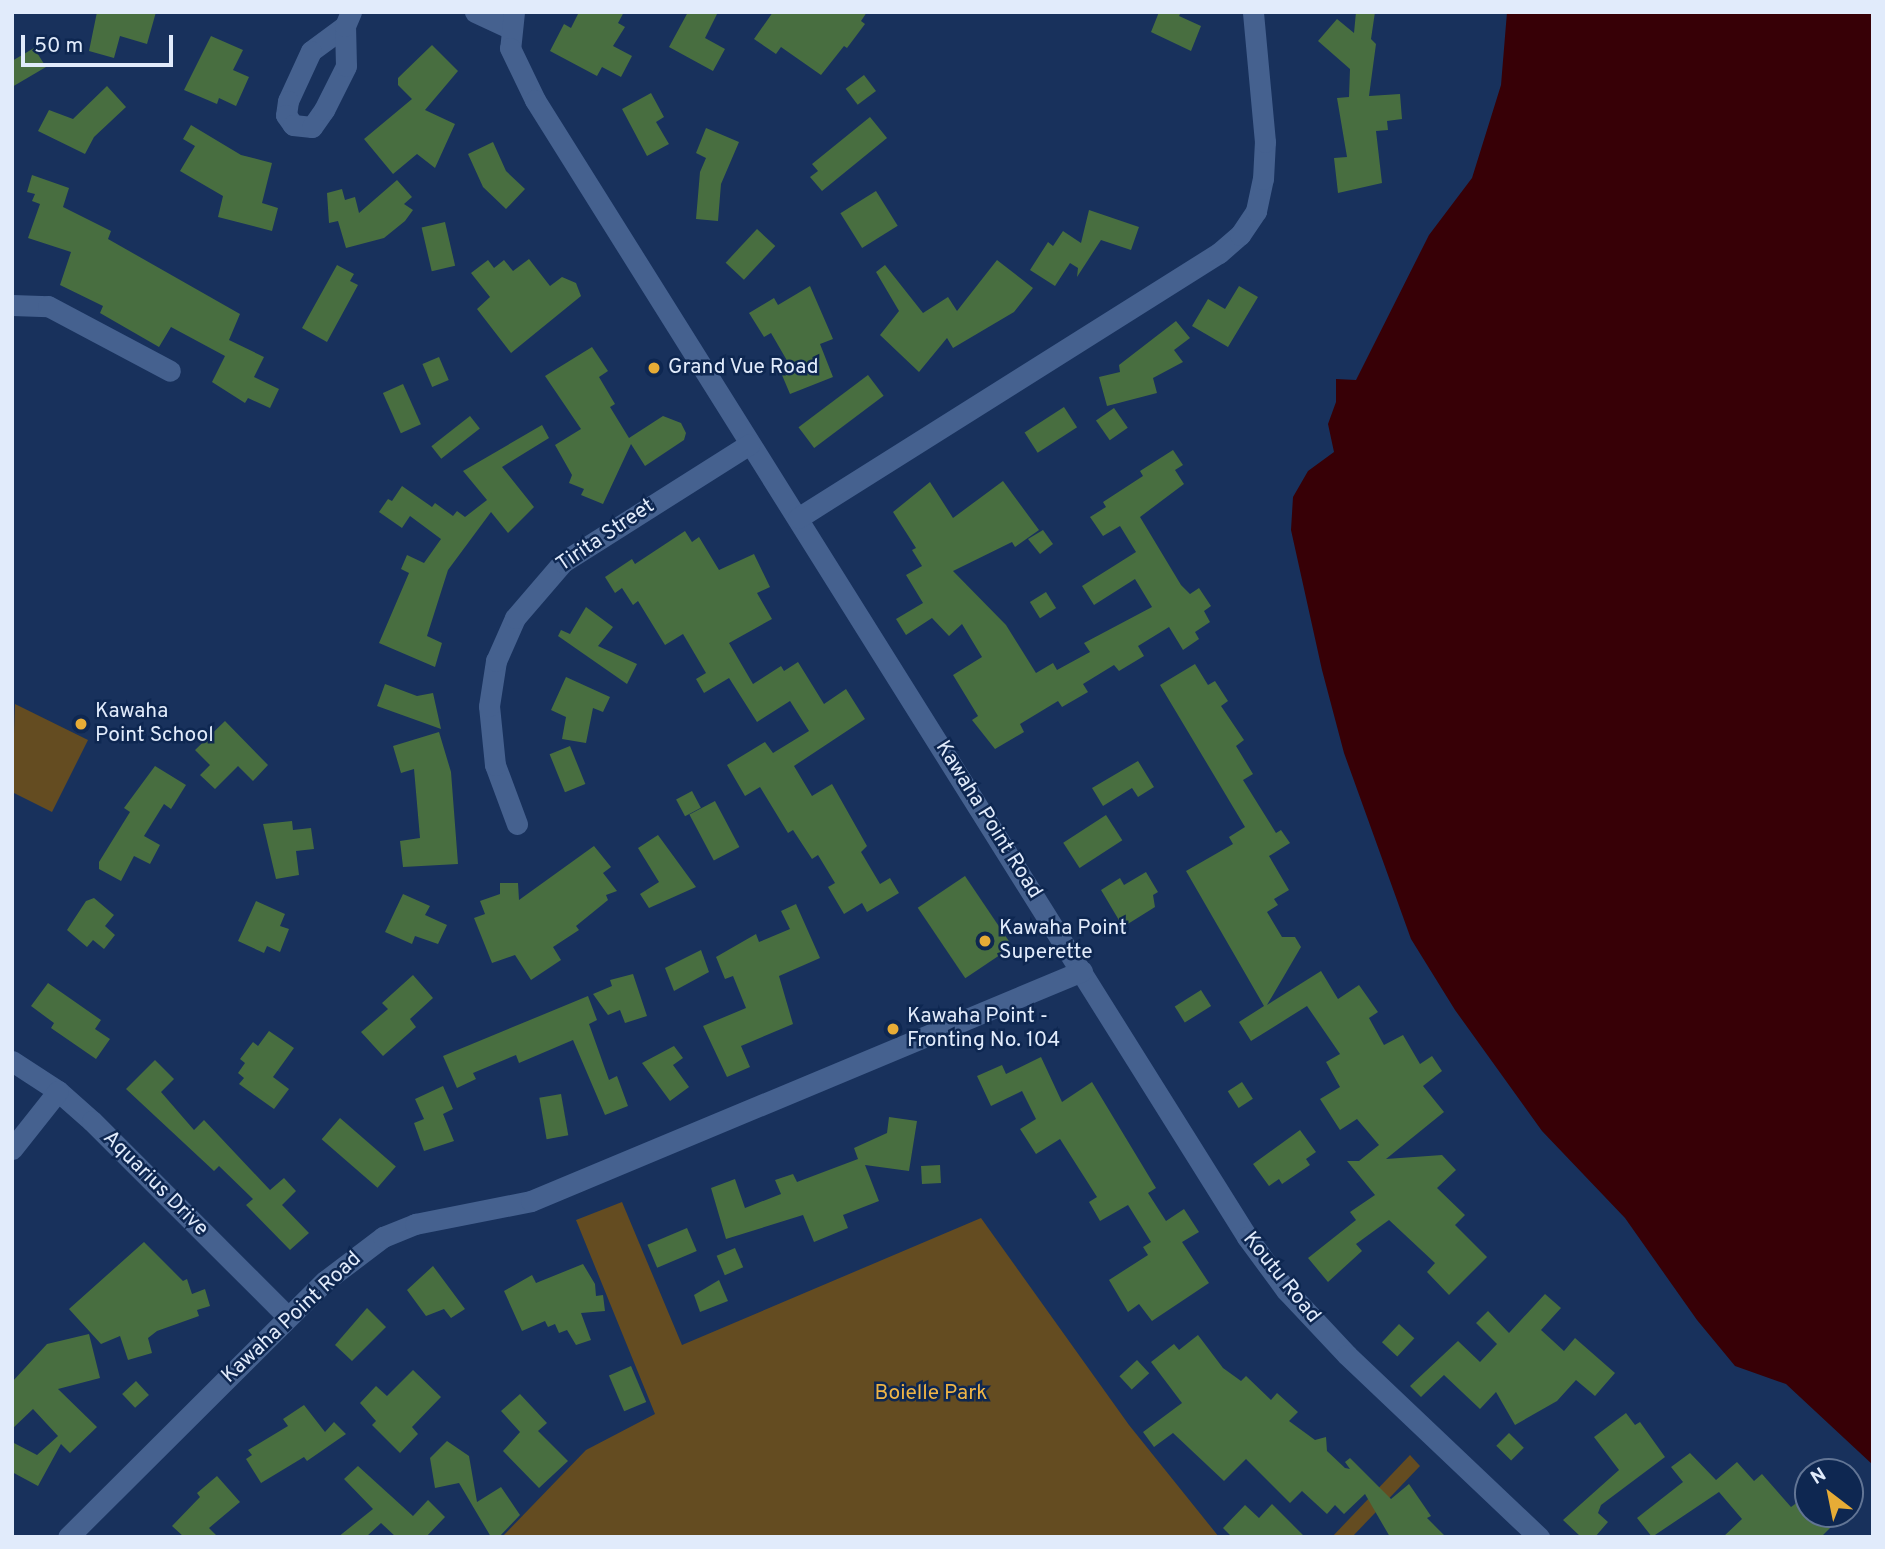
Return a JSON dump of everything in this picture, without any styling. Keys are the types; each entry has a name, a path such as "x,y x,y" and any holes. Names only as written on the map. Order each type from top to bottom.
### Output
{"street":[{"path":"475,12 511,20 513,55 530,92 798,518 1219,253 1240,234 1256,211 1264,179 1265,142 1253,12"},
{"path":"12,305 48,306 170,371"},
{"name":"Tirita Street","path":"517,824 495,765 489,706 496,661 515,618 563,562 750,444"},
{"name":"Kawaha Point Road","path":"68,1537 288,1317 355,1255 383,1237 415,1224 531,1201 1082,971 798,518"},
{"name":"Koutu Road","path":"1082,971 1247,1237 1286,1290 1347,1354 1539,1537"},
{"name":"Aquarius Drive","path":"12,1061 58,1091 288,1317"},
{"path":"12,1149 58,1091"}],"green space":[{"path":"15,704 88,740 52,812 12,792"},
{"name":"Boielle Park","path":"622,1202 682,1345 981,1218 1129,1425 1219,1537 502,1537 586,1450 655,1414 576,1220"},
{"path":"1410,1455 1420,1466 1352,1537 1332,1537"}],"shaded area":[{"path":"1507,12 1873,12 1873,1465 1786,1384 1735,1366 1697,1320 1625,1218 1542,1131 1455,1010 1411,939 1344,753 1322,670 1291,530 1293,497 1308,471 1334,452 1328,424 1336,402 1336,379 1356,380 1429,235 1472,178 1501,85"}],"building":[{"path":"97,12 156,12 147,44 120,36 114,58 89,51"},
{"path":"579,12 624,12 618,23 625,27 613,46 632,56 621,77 602,67 597,76 550,51 564,24 571,28"},
{"path":"688,12 718,12 705,38 725,49 713,71 669,47"},
{"path":"773,12 867,12 861,21 865,24 821,75 781,47 776,54 754,39"},
{"path":"1159,12 1181,12 1179,16 1201,26 1191,51 1151,32"},
{"path":"1356,12 1375,12 1371,39 1376,44 1369,96 1400,94 1402,119 1387,121 1388,130 1376,131 1382,183 1338,193 1334,158 1347,157 1337,98 1349,97 1350,69 1318,41 1337,19 1354,33"},
{"path":"211,36 243,50 233,70 249,77 236,106 219,98 217,104 184,90"},
{"path":"432,45 458,71 425,110 455,124 435,168 417,154 393,174 364,139 412,99 398,85 398,78"},
{"path":"34,48 46,67 12,87 12,61"},
{"path":"864,75 876,91 858,105 846,89"},
{"path":"107,86 126,107 94,137 85,154 38,131 49,110 73,119"},
{"path":"651,93 664,117 656,122 669,144 647,156 622,109"},
{"path":"870,117 887,138 822,191 810,177 818,171 812,164"},
{"path":"191,125 241,155 272,163 262,203 278,208 272,231 218,217 223,196 180,171 195,146 183,139"},
{"path":"706,128 739,142 721,184 718,221 696,219 700,172 706,158 696,153"},
{"path":"493,142 506,171 525,189 506,209 483,187 468,154"},
{"path":"32,175 69,188 63,207 111,231 108,239 240,314 229,340 264,357 254,377 279,389 270,408 248,398 245,403 212,382 225,356 171,327 159,347 100,313 103,306 60,285 71,252 28,238 40,204 32,201 35,194 27,192"},
{"path":"397,180 412,197 404,204 413,210 405,221 384,238 346,248 338,221 329,223 327,193 342,189 345,200 355,197 359,213"},
{"path":"876,191 898,226 862,248 840,213"},
{"path":"1089,210 1139,227 1131,250 1101,240 1077,277 1078,268 1070,263 1055,286 1030,270 1048,242 1053,246 1063,231 1081,243"},
{"path":"445,222 455,266 432,271 422,227"},
{"path":"757,229 775,246 744,280 726,263"},
{"path":"529,259 550,286 562,277 576,283 581,296 511,353 477,309 490,297 471,273 488,260 494,268 504,260 513,271"},
{"path":"997,260 1033,288 1014,312 953,348 947,338 919,372 880,335 899,311 876,272 885,265 923,313 948,297 957,311"},
{"path":"337,265 354,274 350,281 358,285 327,342 302,328"},
{"path":"810,286 833,339 820,344 833,377 790,394 779,368 789,364 771,333 764,337 749,313 774,298 778,305"},
{"path":"1239,286 1258,297 1228,347 1192,326 1208,299 1225,309"},
{"path":"1176,321 1190,338 1174,350 1183,362 1153,378 1157,393 1107,406 1099,377 1120,372 1119,365"},
{"path":"592,347 608,371 599,377 615,404 610,407 629,438 663,416 681,423 686,433 684,440 645,466 631,444 603,504 581,495 584,489 569,483 572,475 555,445 581,429 545,376"},
{"path":"439,357 449,380 432,387 422,364"},
{"path":"868,375 884,396 814,448 799,427"},
{"path":"403,384 421,424 401,433 383,393"},
{"path":"1064,407 1077,427 1038,453 1025,433"},
{"path":"1114,408 1128,428 1110,440 1096,421"},
{"path":"470,416 480,429 441,459 431,446"},
{"path":"542,425 549,438 502,467 534,507 508,533 491,512 448,570 427,636 442,643 435,667 379,643 409,573 401,569 407,555 424,563 441,539 410,516 402,528 379,512 388,499 392,501 402,486 432,507 435,503 453,516 457,511 465,517 487,500 463,471"},
{"path":"1173,450 1183,465 1175,470 1184,484 1140,517 1181,585 1190,594 1199,588 1211,606 1204,611 1210,622 1195,632 1199,639 1183,650 1169,627 1138,646 1144,656 1119,671 1114,665 1083,684 1088,692 1062,707 1058,701 1020,724 1024,732 995,749 972,720 978,716 953,675 982,657 962,624 949,636 932,618 906,635 896,619 923,603 906,575 922,566 912,550 916,548 893,512 930,482 953,518 1003,481 1039,530 1015,547 1012,542 953,571 1006,625 1036,673 1053,663 1057,670 1090,652 1084,643 1152,607 1135,579 1094,605 1082,586 1136,552 1120,526 1103,536 1090,517 1106,507 1103,502 1143,476 1140,471"},
{"path":"1043,530 1053,544 1040,554 1028,539"},
{"path":"685,531 692,542 699,537 719,570 754,554 770,587 757,593 772,619 729,643 753,684 781,666 784,671 798,662 824,704 846,689 865,719 794,766 812,796 832,784 867,846 861,852 880,884 890,878 899,893 867,912 862,903 844,914 828,887 835,883 818,855 812,859 793,830 788,833 760,787 745,796 727,765 765,742 773,753 809,731 790,701 757,722 729,678 704,693 696,679 706,673 683,634 665,645 638,601 633,605 622,588 615,593 605,577 632,559 635,564"},
{"path":"1046,592 1056,608 1040,618 1030,602"},
{"path":"586,607 613,627 598,646 637,664 627,684 558,636 561,630 570,634"},
{"path":"1195,664 1208,685 1215,681 1228,701 1221,706 1244,740 1236,746 1253,774 1243,780 1276,833 1281,830 1290,843 1269,856 1289,890 1274,899 1278,905 1267,912 1282,937 1295,937 1301,947 1267,1005 1321,971 1338,999 1359,985 1378,1012 1369,1018 1384,1045 1403,1035 1420,1064 1432,1056 1442,1071 1423,1086 1444,1112 1386,1159 1442,1155 1456,1170 1437,1188 1465,1215 1455,1225 1487,1257 1449,1295 1427,1272 1435,1263 1389,1220 1356,1244 1362,1251 1328,1282 1308,1258 1356,1220 1350,1212 1375,1195 1347,1161 1359,1161 1379,1145 1357,1119 1340,1130 1320,1099 1340,1087 1326,1062 1340,1054 1307,1006 1251,1041 1239,1022 1264,1006 1186,871 1233,844 1229,837 1245,827 1160,685"},
{"path":"566,677 610,697 603,712 593,708 586,743 562,739 566,717 551,710"},
{"path":"385,684 417,696 433,693 441,729 377,706"},
{"path":"225,721 268,765 253,781 238,766 215,789 200,775 210,765 195,750"},
{"path":"439,732 451,772 458,864 403,867 400,841 420,838 414,769 401,773 393,746"},
{"path":"570,746 585,784 565,792 550,754"},
{"path":"1138,761 1154,787 1138,797 1132,788 1103,806 1092,788"},
{"path":"155,766 186,785 171,809 164,804 144,836 160,845 150,864 134,856 121,881 99,869 99,862 130,812 124,808"},
{"path":"692,791 701,808 685,816 676,799"},
{"path":"715,801 739,847 714,861 689,815"},
{"path":"1106,815 1122,840 1080,868 1063,843"},
{"path":"292,821 293,830 311,828 314,849 296,851 299,875 276,879 263,824"},
{"path":"658,835 696,887 649,908 640,894 659,882 638,848"},
{"path":"594,846 611,867 603,873 617,891 606,895 608,900 576,926 579,930 553,947 561,960 531,980 515,955 492,963 474,918 485,914 480,901 500,894 500,883 518,883 519,900"},
{"path":"1146,872 1158,892 1153,895 1155,907 1123,927 1101,890 1120,878 1124,885"},
{"path":"965,876 1013,946 965,978 918,908"},
{"path":"403,894 430,906 425,915 447,925 438,944 415,936 412,944 385,932"},
{"path":"94,898 114,915 105,926 115,935 104,949 93,940 87,947 67,930 86,901"},
{"path":"256,901 285,914 280,926 289,929 280,952 267,946 264,953 238,941"},
{"path":"796,904 820,958 779,976 793,1024 741,1046 750,1067 727,1077 703,1026 746,1008 733,976 725,979 716,957 756,934 759,942 790,929 781,911"},
{"path":"701,950 709,972 674,991 665,968"},
{"path":"633,974 647,1016 625,1023 620,1010 608,1015 593,994 612,986 610,980"},
{"path":"413,975 433,998 410,1019 416,1027 383,1056 361,1032 388,1009 382,1003"},
{"path":"48,983 101,1020 95,1029 110,1039 96,1059 51,1028 54,1023 31,1006"},
{"path":"1201,990 1211,1006 1185,1023 1175,1006"},
{"path":"588,996 597,1020 589,1024 609,1080 617,1076 628,1106 605,1115 573,1040 519,1063 516,1055 473,1073 476,1079 457,1088 443,1056"},
{"path":"269,1031 294,1048 273,1077 289,1089 274,1109 239,1084 244,1078 238,1073 245,1063 240,1059 253,1042 258,1046"},
{"path":"674,1046 683,1058 673,1065 689,1087 670,1101 642,1063"},
{"path":"1041,1057 1062,1102 1092,1082 1156,1188 1148,1193 1166,1221 1184,1209 1199,1232 1182,1242 1209,1283 1152,1321 1139,1304 1128,1312 1109,1280 1148,1255 1143,1247 1151,1242 1128,1205 1100,1221 1089,1202 1097,1197 1060,1139 1036,1154 1020,1129 1036,1119 1022,1091 991,1106 977,1076 1002,1065 1006,1074"},
{"path":"155,1060 174,1079 161,1092 194,1130 204,1120 270,1190 284,1178 296,1191 282,1205 309,1233 290,1250 246,1205 253,1199 219,1166 214,1171 126,1089"},
{"path":"1242,1082 1253,1099 1239,1108 1228,1091"},
{"path":"443,1086 453,1109 443,1114 454,1141 424,1151 414,1123 424,1119 415,1099"},
{"path":"561,1094 568,1135 547,1139 539,1098"},
{"path":"889,1117 917,1121 909,1171 865,1165 879,1201 843,1215 848,1228 814,1242 803,1215 726,1239 711,1188 735,1179 745,1208 781,1194 775,1180 793,1174 797,1182 858,1159 854,1148 887,1133"},
{"path":"340,1118 396,1167 377,1188 322,1139"},
{"path":"1300,1130 1316,1152 1306,1159 1310,1165 1282,1184 1279,1179 1269,1186 1253,1164"},
{"path":"940,1165 941,1183 922,1184 921,1166"},
{"path":"687,1228 697,1251 657,1268 647,1245"},
{"path":"144,1242 183,1281 187,1279 192,1294 205,1289 210,1306 197,1310 199,1316 157,1331 148,1338 152,1353 128,1360 120,1336 101,1344 69,1309"},
{"path":"735,1248 743,1267 725,1275 717,1256"},
{"path":"583,1264 595,1284 596,1296 603,1295 605,1311 581,1313 591,1340 576,1345 567,1330 559,1333 555,1324 548,1327 545,1321 522,1331 504,1291 532,1275 536,1283"},
{"path":"433,1266 465,1309 451,1318 444,1309 426,1316 407,1290"},
{"path":"719,1280 728,1301 700,1312 694,1295"},
{"path":"1545,1294 1561,1308 1541,1330 1564,1351 1575,1338 1615,1373 1595,1396 1576,1380 1557,1401 1515,1425 1496,1392 1480,1409 1444,1375 1421,1397 1410,1386 1458,1341 1480,1362 1497,1344 1476,1323 1488,1311 1509,1333"},
{"path":"367,1308 386,1327 352,1361 335,1345"},
{"path":"1399,1324 1414,1338 1397,1357 1382,1342"},
{"path":"89,1334 100,1378 58,1389 97,1427 70,1453 61,1444 38,1486 12,1472 12,1442 37,1455 58,1436 33,1409 12,1429 12,1382 47,1344"},
{"path":"1198,1335 1223,1368 1241,1381 1246,1376 1271,1400 1277,1393 1298,1412 1289,1421 1315,1440 1326,1437 1327,1451 1345,1468 1350,1469 1345,1462 1350,1458 1391,1499 1409,1484 1431,1516 1427,1518 1446,1537 1390,1537 1365,1494 1344,1514 1335,1505 1327,1514 1302,1491 1290,1503 1246,1459 1224,1481 1173,1433 1154,1447 1143,1432 1182,1403 1151,1362 1174,1344 1179,1350"},
{"path":"1137,1360 1149,1373 1132,1390 1119,1376"},
{"path":"631,1366 646,1402 624,1411 609,1375"},
{"path":"413,1370 441,1397 412,1427 418,1434 400,1453 372,1425 376,1421 360,1403 376,1386 387,1396"},
{"path":"136,1381 149,1395 135,1408 122,1394"},
{"path":"520,1394 547,1423 538,1431 568,1461 539,1488 503,1451 520,1432 501,1411"},
{"path":"304,1405 325,1432 334,1422 346,1434 307,1461 304,1457 261,1483 246,1459 252,1455 248,1450 288,1426 283,1419"},
{"path":"1626,1413 1635,1425 1640,1422 1665,1457 1601,1505 1598,1513 1608,1522 1595,1537 1581,1537 1563,1520 1619,1470 1594,1437"},
{"path":"1509,1433 1524,1448 1511,1461 1496,1446"},
{"path":"447,1441 469,1456 477,1502 501,1487 520,1515 499,1537 491,1537 459,1483 435,1488 430,1458"},
{"path":"1690,1453 1716,1480 1737,1462 1754,1481 1762,1474 1791,1507 1794,1505 1794,1528 1830,1528 1821,1537 1723,1537 1742,1519 1719,1492 1652,1537 1637,1518 1683,1482 1671,1467"},
{"path":"358,1466 413,1516 428,1500 445,1517 426,1537 396,1537 381,1523 366,1537 338,1537 373,1509 344,1479"},
{"path":"217,1476 240,1502 209,1528 218,1537 184,1537 172,1526 200,1497 197,1493"},
{"path":"1272,1504 1305,1537 1232,1537 1223,1528 1245,1505 1259,1518"}],"place":[{"name":"Grand Vue Road","path":"654,368"},
{"name":"Kawaha Point School","path":"81,724"},
{"name":"Kawaha Point Superette","path":"985,941"},
{"name":"Kawaha Point - Fronting No. 104","path":"893,1029"}]}
